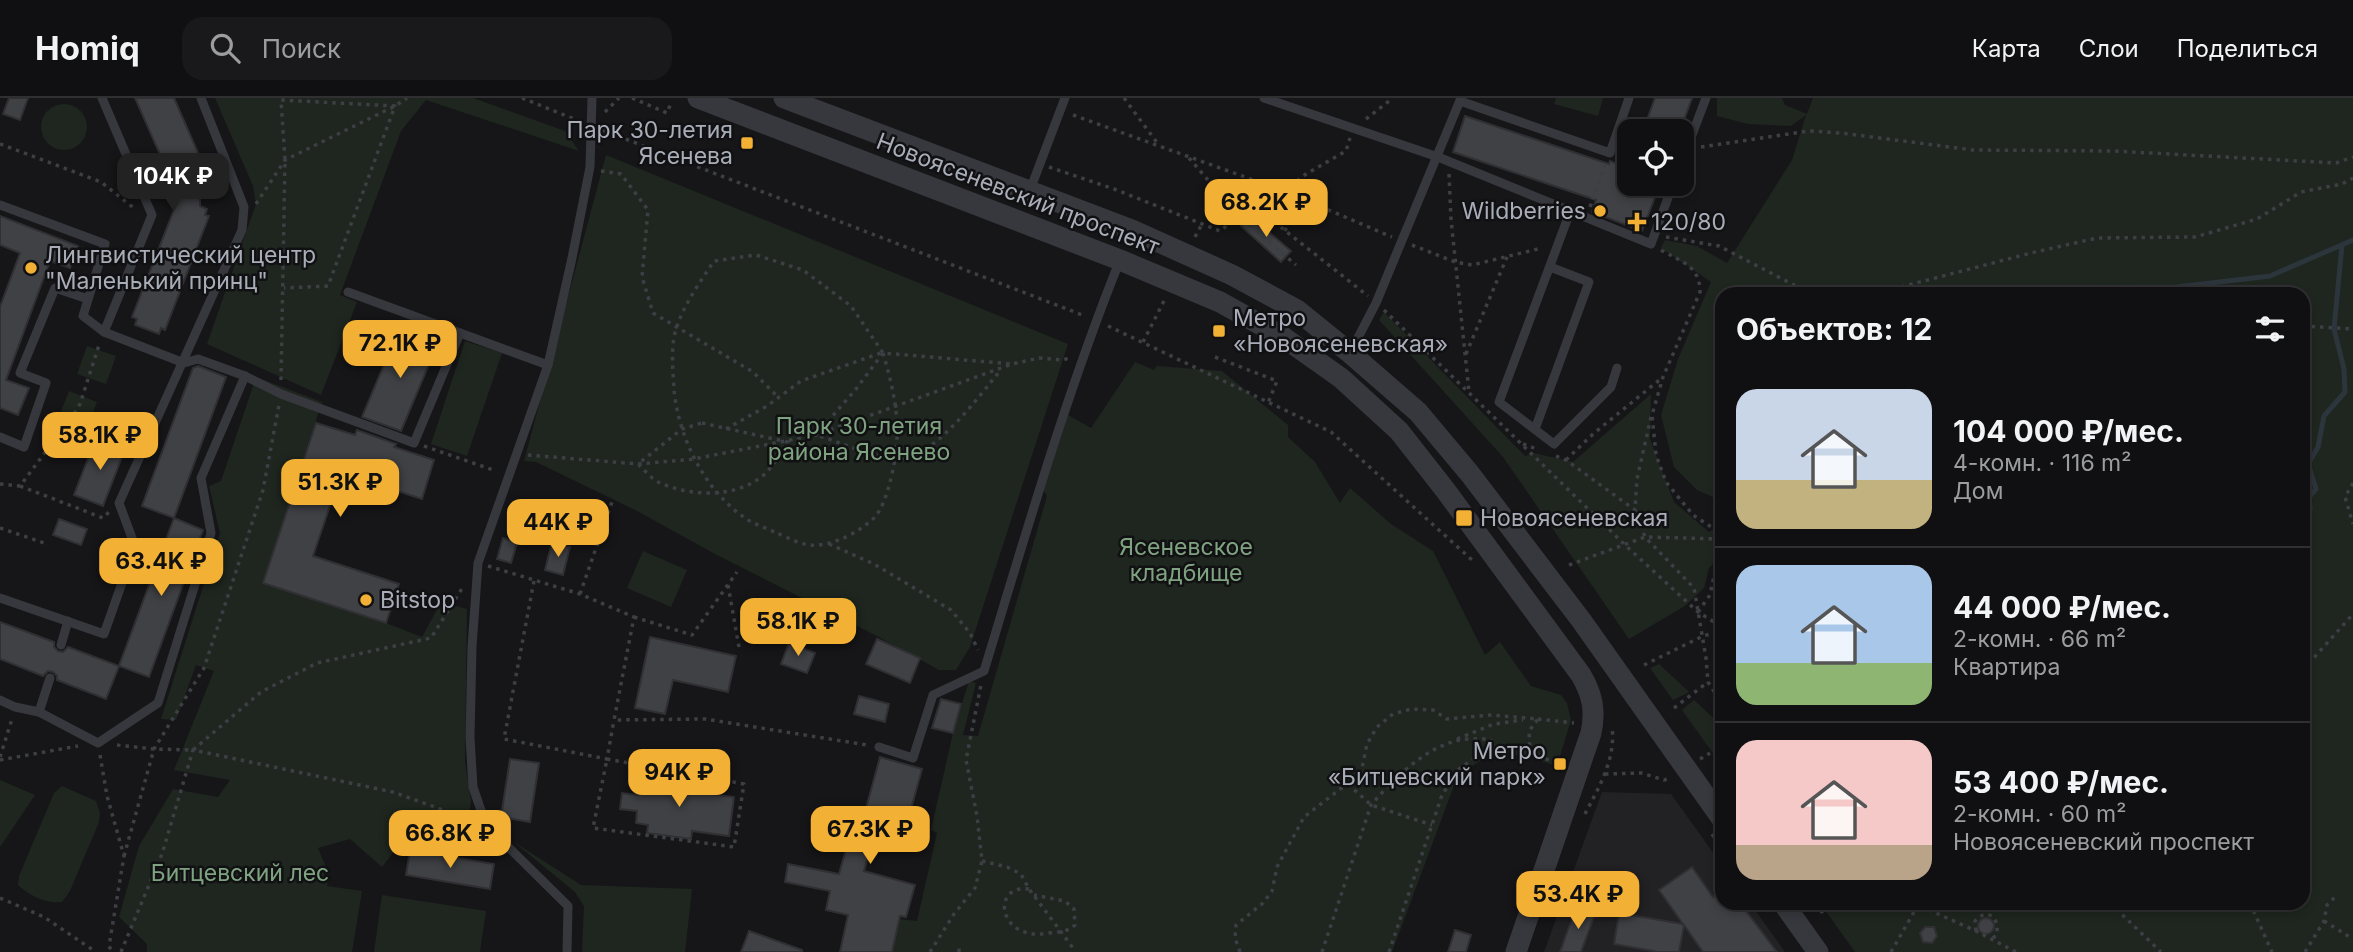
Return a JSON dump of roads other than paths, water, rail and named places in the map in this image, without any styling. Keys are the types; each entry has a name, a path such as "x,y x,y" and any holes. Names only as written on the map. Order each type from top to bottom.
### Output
{"street":[{"name":"Новоясеневский проспект","path":"698,98 1119,260 1220,302 1283,337 1341,378 1399,431 1475,529 1590,690 1594,718 1591,733 1516,952"},
{"name":"Новоясеневский проспект","path":"784,98 1132,230 1232,275 1297,310 1418,412 1470,474 1581,620 1715,810"},
{"path":"1788,910 1818,952"}],"lane":[{"path":"102,98 152,215 104,332"},
{"path":"0,598 104,634 135,546 119,503 242,230 244,207 201,98"},
{"path":"567,952 568,906 486,825 473,787 470,737 472,647 478,563 548,365 590,167 592,98"},
{"path":"1030,190 1065,98"},
{"path":"1264,98 1449,161 1570,212 1652,240 1668,196"},
{"path":"1350,353 1376,303 1460,99 1610,153 1629,98"},
{"path":"1694,129 1706,98"},
{"path":"0,205 104,244 83,316 104,332 184,363 198,359 245,376 281,394 414,443 460,333"},
{"path":"1570,212 1499,402 1554,444 1611,387 1617,368"},
{"path":"879,747 913,758 933,695 984,671 1054,441 1083,353 1119,260"},
{"path":"1535,429 1589,282 1550,267"},
{"path":"0,437 24,447 46,383 20,373 55,288 88,299"},
{"path":"348,292 548,365"},
{"path":"0,701 38,712 98,743 158,703 211,533 201,478 245,376"},
{"path":"61,645 68,621"},
{"path":"38,712 50,678"}],"waterway":[{"path":"2177,287 2270,276 2353,240"},
{"path":"2310,461 2318,447 2324,416 2345,392 2344,369 2334,329 2342,245"},
{"path":"2310,470 2316,489 2310,496"}],"place":[{"name":"Парк 30-летия Ясенева","path":"747,143"},
{"name":"Wildberries","path":"1600,211"},
{"name":"120/80","path":"1637,222"},
{"name":"Лингвистический центр \"Маленький принц\"","path":"31,268"},
{"name":"Метро «Новоясеневская»","path":"1219,331"},
{"name":"Новоясеневская","path":"1464,518"},
{"name":"Bitstop","path":"366,600"},
{"name":"Метро «Битцевский парк»","path":"1560,764"}],"park label":[{"name":"Парк 30-летия района Ясенево","path":"859,439"},
{"name":"Ясеневское кладбище","path":"1186,560"},
{"name":"Битцевский лес","path":"240,873"}]}
